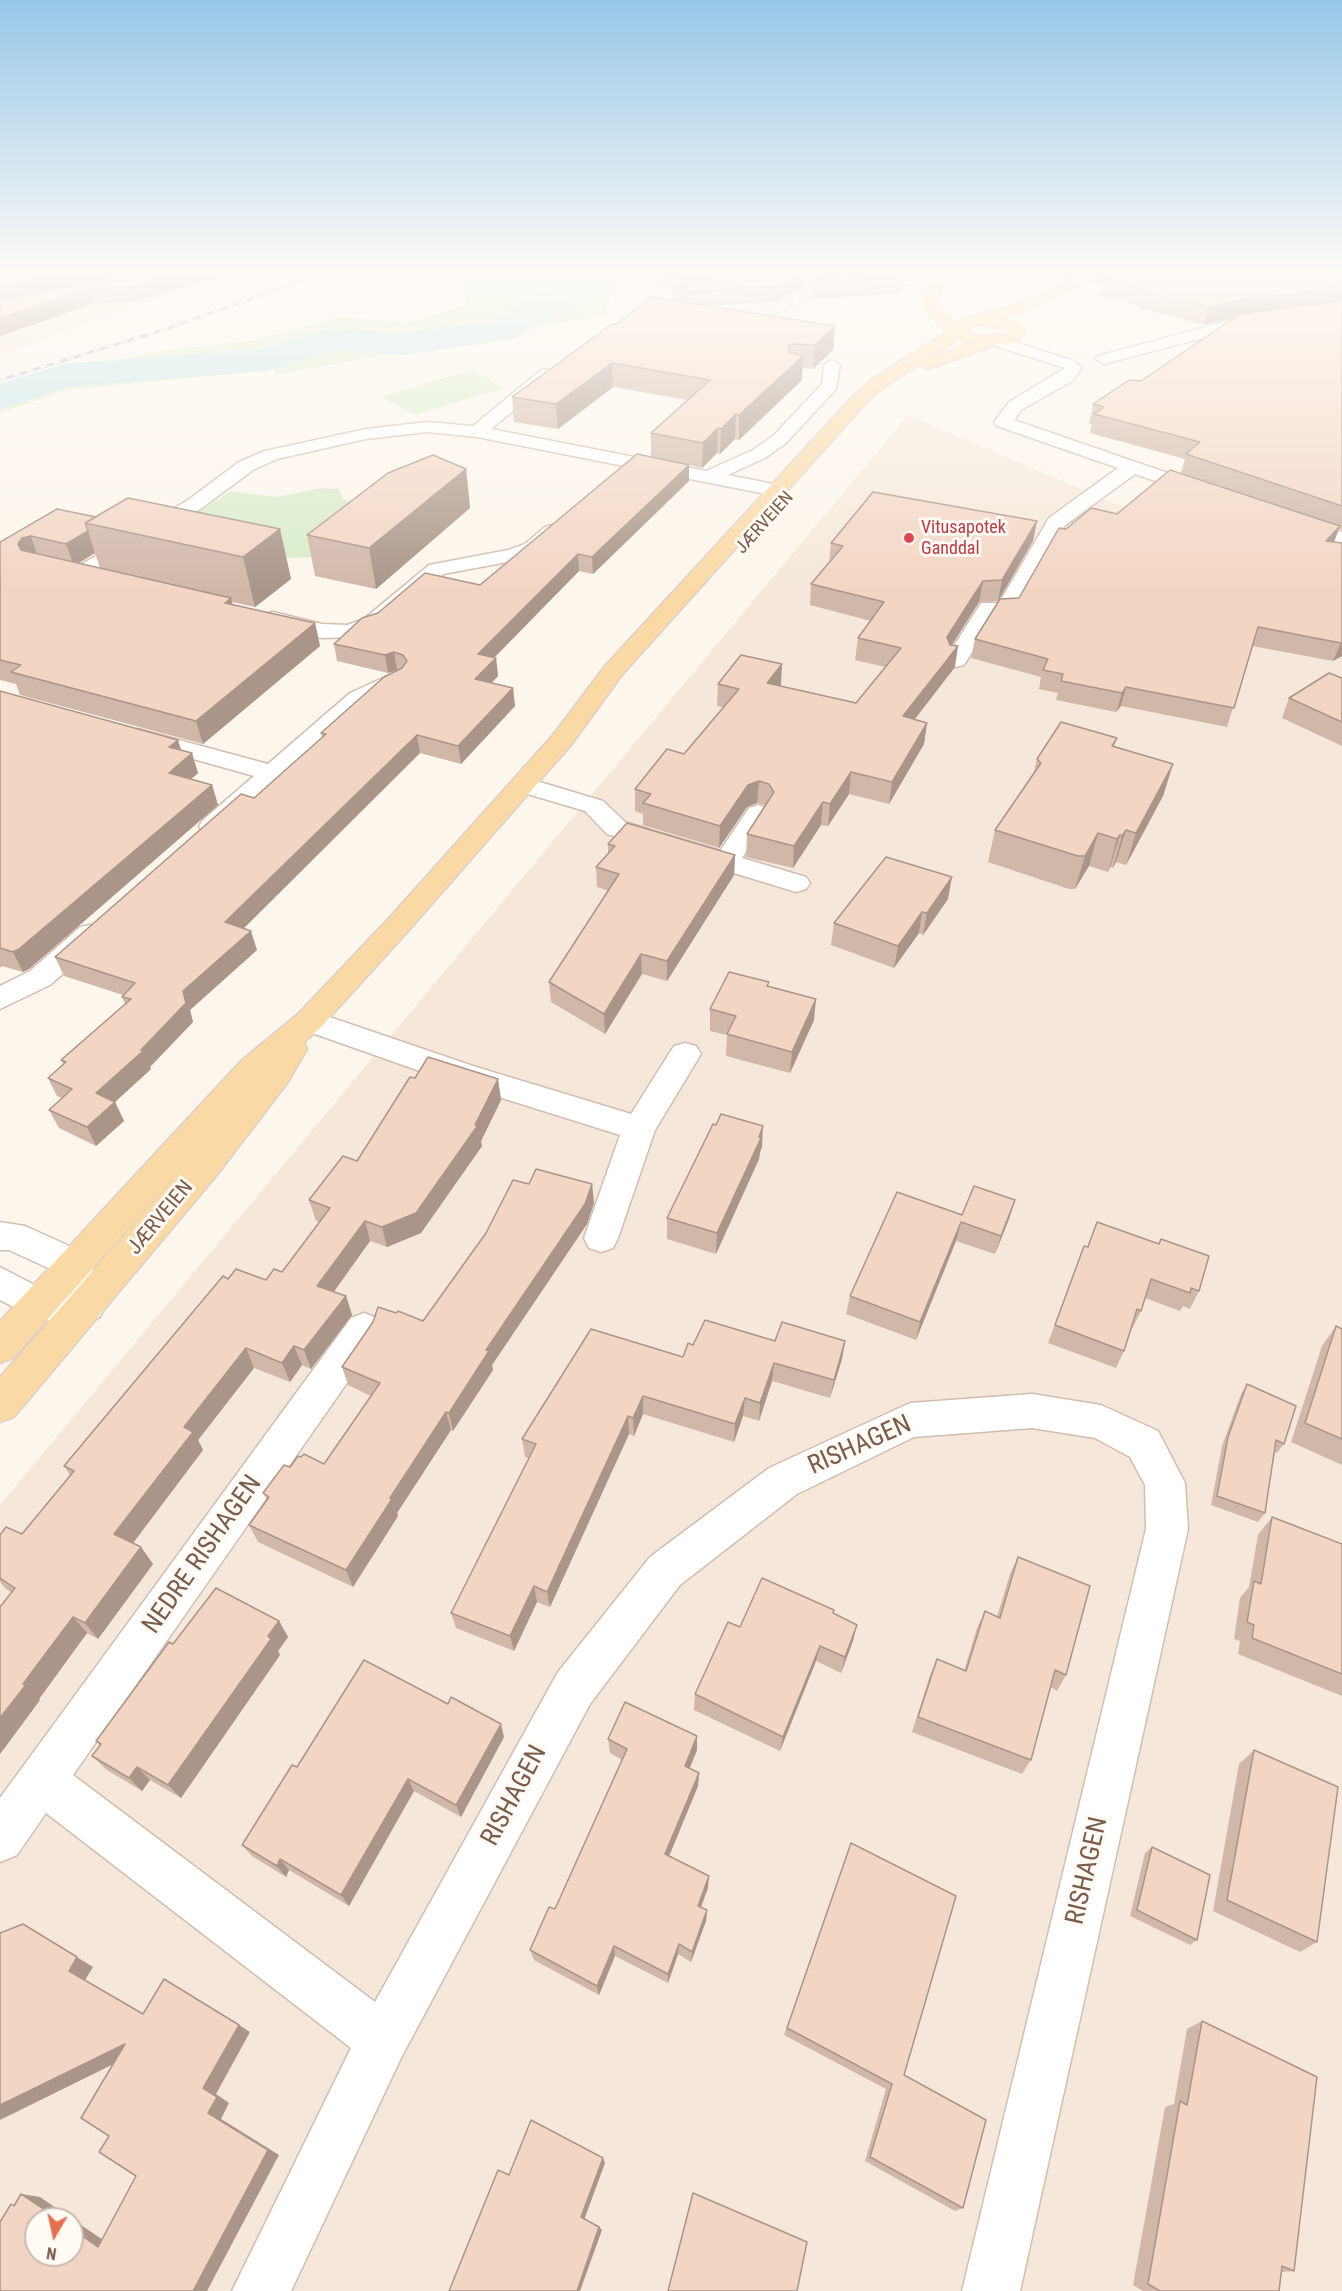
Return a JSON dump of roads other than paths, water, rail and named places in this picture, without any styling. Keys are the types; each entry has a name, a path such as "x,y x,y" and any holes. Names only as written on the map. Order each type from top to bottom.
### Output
{"main road":[{"name":"JÆRVEIEN","path":"0,1347 252,1069 309,1022 562,740 613,671 776,490 883,380"},
{"name":"JÆRVEIEN","path":"562,740 631,674 875,404 903,380"},
{"name":"JÆRVEIEN","path":"0,1405 204,1167 277,1074 309,1022"}],"street":[{"path":"477,432 541,380"},
{"path":"708,477 759,454 780,439 830,385 829,380"},
{"path":"1061,380 1015,406 1003,422 1220,498"},
{"path":"79,574 195,504 246,466 271,455 366,434 427,427 477,432 776,490"},
{"path":"613,478 631,462"},
{"path":"956,660 989,608 1005,610 1056,522 1131,468"},
{"path":"253,615 322,631 349,632 372,624 436,569 490,561 532,548 568,517"},
{"path":"1276,517 1342,539"},
{"path":"59,570 102,579"},
{"path":"192,844 358,698 396,679"},
{"path":"114,730 272,773"},
{"path":"523,785 594,806 616,828 795,883"},
{"path":"726,862 758,813"},
{"path":"0,999 40,978 112,915"},
{"path":"309,1022 462,1074 639,1129"},
{"path":"601,1238 639,1129 686,1054"},
{"path":"0,1236 13,1236 74,1264 87,1306 38,1305 0,1282"},
{"name":"NEDRE RISHAGEN","path":"0,1838 43,1781 364,1329"},
{"name":"RISHAGEN","path":"261,2291 383,2040 574,1688 665,1571 783,1481 910,1420 1032,1412 1101,1422 1144,1444 1165,1483 1167,1529 990,2291"},
{"path":"43,1781 383,2040"}],"waterway":[{"path":"0,397 50,380"}],"place":[{"name":"Vitusapotek Ganddal","path":"909,538"}]}
